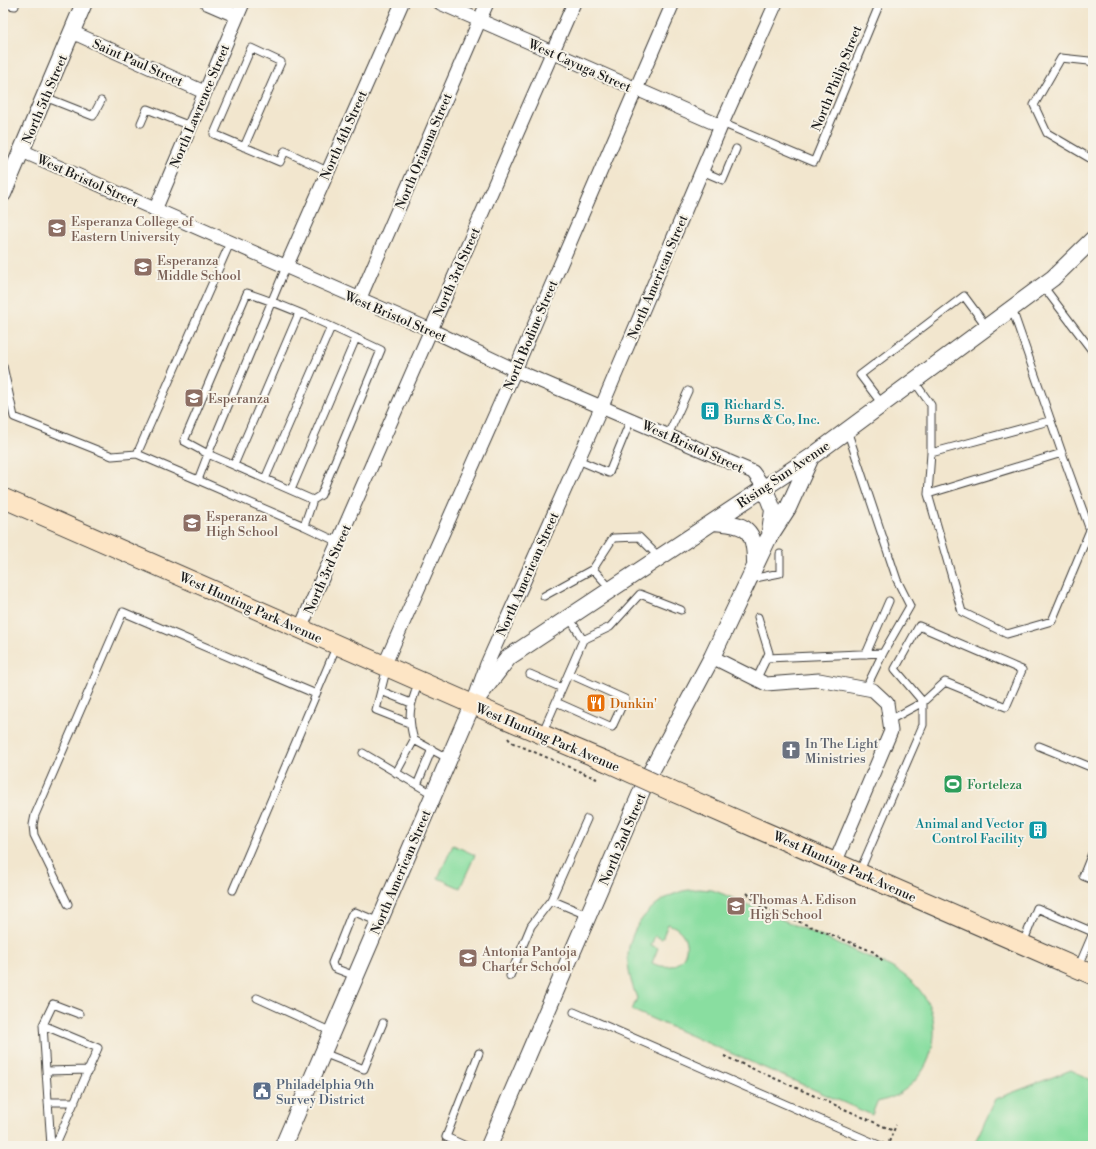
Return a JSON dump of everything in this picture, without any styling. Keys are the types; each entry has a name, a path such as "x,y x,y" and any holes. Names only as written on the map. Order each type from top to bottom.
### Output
{"main road":[{"name":"West Hunting Park Avenue","path":"3,498 835,863 1086,971"}],"street":[{"name":"North 5th Street","path":"3,194 84,3"},
{"path":"207,3 237,16"},
{"name":"North Lawrence Street","path":"155,210 243,3"},
{"name":"North 4th Street","path":"286,267 402,3"},
{"name":"West Cayuga Street","path":"440,3 722,125"},
{"name":"North Orianna Street","path":"359,300 487,3"},
{"name":"North 3rd Street","path":"300,629 574,3"},
{"name":"North Bodine Street","path":"386,666 673,3"},
{"name":"North American Street","path":"283,1146 434,795 487,664 602,406 702,171 776,3"},
{"name":"Saint Paul Street","path":"72,32 204,92"},
{"name":"West Bristol Street","path":"22,151 359,300 431,330 515,370 631,418 753,472 764,487"},
{"name":"Rising Sun Avenue","path":"472,704 509,657 811,457 1043,286 1093,239"},
{"name":"North 2nd Street","path":"489,1146 646,781 712,657 768,539 788,508 811,457"},
{"name":"North 2nd Street","path":"764,487 773,510 773,520 768,539"},
{"path":"714,522 736,524 746,529 754,540 752,572"},
{"path":"712,657 766,684 819,680 873,690 887,703 891,731 835,863"}],"lane":[{"name":"North Philip Street","path":"722,125 814,162 880,3"},
{"path":"3,4 15,6"},
{"path":"244,147 281,62 251,48 214,134 244,147 280,162 285,151 327,171"},
{"path":"1093,63 1061,58 1034,105 1047,133 1093,160"},
{"path":"45,97 93,116 100,101"},
{"path":"141,123 147,109 190,126"},
{"path":"702,171 723,180 736,150"},
{"path":"137,454 230,243"},
{"path":"198,480 286,267"},
{"path":"1043,286 1093,352"},
{"path":"304,526 313,500 321,494 381,350 272,301 247,293 184,441 208,454 313,500"},
{"path":"882,404 860,375 964,296 987,327"},
{"path":"914,381 931,405 931,452 928,494 962,612 1007,634 1052,621 1090,530 1049,421 1012,308"},
{"path":"234,465 299,313"},
{"path":"265,479 331,327"},
{"path":"291,490 356,338"},
{"path":"3,366 14,417 112,456 137,454 338,542"},
{"path":"668,435 688,391"},
{"path":"578,460 609,473 631,418"},
{"path":"931,452 1049,421"},
{"path":"847,430 897,580 910,606 883,653 866,688"},
{"path":"928,494 1062,453"},
{"path":"544,596 593,569 613,538 639,537 660,558"},
{"path":"752,572 780,573 780,554"},
{"path":"593,569 612,589"},
{"path":"542,734 584,640 610,627 640,594 681,610"},
{"path":"866,654 889,601"},
{"path":"68,904 34,835 33,824 35,815 123,612 316,694"},
{"path":"569,617 584,640"},
{"path":"756,678 769,653 758,617"},
{"path":"858,873 923,725 922,702 895,669 919,626 1022,670 1006,707 945,682 922,702 890,720"},
{"path":"233,890 337,645"},
{"path":"767,658 883,653"},
{"path":"386,666 376,710 409,723"},
{"path":"530,674 562,688"},
{"path":"556,702 612,727 625,699 569,674"},
{"path":"396,773 414,740 409,723 411,703 419,681"},
{"path":"381,691 411,703"},
{"path":"414,740 449,759"},
{"path":"1039,746 1093,768"},
{"path":"417,785 432,749"},
{"path":"363,754 434,795"},
{"path":"510,976 531,926 551,900 587,819"},
{"path":"1093,851 1083,876 1093,880"},
{"path":"551,900 589,916"},
{"path":"1022,944 1038,908 1093,933 1086,971"},
{"path":"356,976 334,968 332,963 351,915 355,912 379,922"},
{"path":"257,998 332,1032"},
{"path":"51,1146 43,1025 52,1004 79,1014"},
{"path":"574,1012 881,1146"},
{"path":"323,1053 364,1069 383,1023"},
{"path":"43,1025 98,1048 55,1146"},
{"path":"466,1146 446,1137 480,1053"},
{"path":"46,1072 88,1070"},
{"path":"48,1102 75,1102"}],"path":[{"path":"508,738 511,742 597,779"},
{"path":"747,892 760,906 874,952 883,961"},
{"path":"724,1056 894,1131"},
{"path":"887,1146 896,1125"}],"green space":[{"path":"453,845 475,855 460,888 438,878"},
{"path":"698,889 712,890 723,894 889,966 902,973 913,982 928,1004 934,1029 933,1043 929,1058 918,1078 897,1095 877,1102 872,1115 632,1010 637,998 631,979 628,959 631,938 636,928 649,910 667,897 679,892","holes":["668,924 678,929 684,937 686,945 685,953 681,960 674,965 664,966 652,963 658,948 651,945 655,936 662,939"]},
{"path":"1071,1070 1093,1081 1093,1146 973,1146 996,1099"}],"place":[{"name":"Esperanza College of Eastern University","path":"57,228"},
{"name":"Esperanza Middle School","path":"143,267"},
{"name":"Esperanza","path":"194,398"},
{"name":"Richard S. Burns & Co, Inc.","path":"710,411"},
{"name":"Esperanza High School","path":"192,523"},
{"name":"Dunkin'","path":"596,703"},
{"name":"In The Light Ministries","path":"791,750"},
{"name":"Forteleza","path":"953,784"},
{"name":"Animal and Vector Control Facility","path":"1038,830"},
{"name":"Thomas A. Edison High School","path":"736,906"},
{"name":"Antonia Pantoja Charter School","path":"468,958"},
{"name":"Philadelphia 9th Survey District","path":"262,1091"}]}
